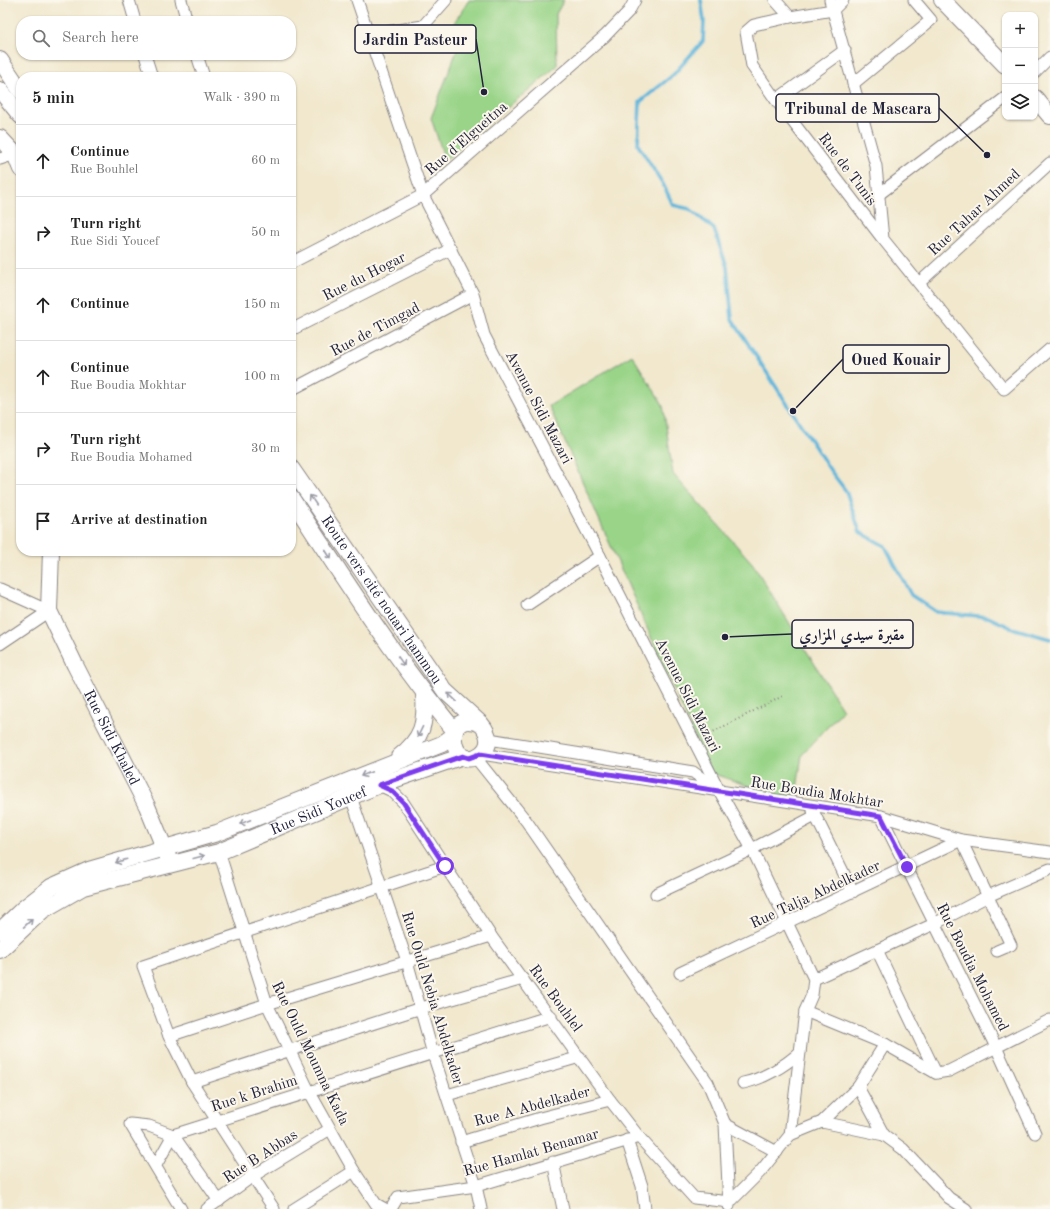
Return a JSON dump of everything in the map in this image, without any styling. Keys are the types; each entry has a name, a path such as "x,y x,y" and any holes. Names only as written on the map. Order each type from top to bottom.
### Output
{"main road":[{"path":"942,0 1002,62"},
{"path":"0,60 16,84"},
{"path":"0,90 16,110"},
{"path":"1038,102 1050,116"},
{"path":"0,138 16,156"},
{"name":"Route vers cité nouari hammou","path":"296,475 445,691 480,724"},
{"name":"Route vers cité nouari hammou","path":"296,505 424,694 454,733"},
{"path":"49,611 51,556"},
{"name":"Rue Sidi Khaled","path":"49,611 147,806 165,847 170,864"},
{"path":"389,765 414,743 423,728 425,715 424,694"},
{"path":"0,931 24,908 51,887 89,870 218,833 442,744 463,723 469,721 480,724 488,734 488,745 473,756 454,748 454,733"},
{"name":"Rue Sidi Youcef","path":"0,950 43,910 83,887 219,852 379,785 473,756"}],"street":[{"path":"129,0 134,16"},
{"path":"182,0 186,16"},
{"name":"Avenue Sidi Mazari","path":"357,0 367,35 423,195 473,294 484,335 600,556 720,792 752,849 788,922 814,980"},
{"path":"367,35 423,26 446,0"},
{"name":"Rue d'Elgueitna","path":"296,260 423,195 605,36 629,11 635,0"},
{"path":"775,0 790,17 843,0"},
{"path":"854,84 931,20 914,0"},
{"path":"831,5 845,50 876,166 883,239"},
{"name":"Rue de Tunis","path":"790,17 754,25 746,32 752,66 776,100 883,239 1004,389 1050,349"},
{"path":"776,100 845,50"},
{"path":"1038,69 1050,57"},
{"path":"147,60 150,72"},
{"path":"199,60 202,72"},
{"path":"878,195 1002,100"},
{"path":"0,159 16,158"},
{"name":"Rue Tahar Ahmed","path":"919,283 1050,164"},
{"name":"Rue du Hogar","path":"296,327 451,249"},
{"name":"Rue de Timgad","path":"296,387 473,294"},
{"path":"527,605 600,556"},
{"path":"0,589 49,611"},
{"path":"0,644 49,611"},
{"path":"488,739 693,772 720,792"},
{"path":"473,756 720,792"},
{"path":"473,756 527,822 708,1083 725,1124 729,1205"},
{"name":"Rue Bouhlel","path":"379,785 392,791 403,802 491,936 551,1016 610,1100 639,1137 694,1198 729,1205"},
{"name":"Rue Boudia Mokhtar","path":"720,792 810,804 881,816 961,840 1046,851"},
{"name":"Rue Ould Nebia Abdelkader","path":"351,797 407,961 433,1054 476,1186 481,1209"},
{"path":"810,804 853,892"},
{"path":"656,894 752,849 815,816"},
{"name":"Rue Boudia Mohamed","path":"881,816 996,1047 1035,1133"},
{"path":"961,840 1011,946 997,950"},
{"name":"Rue Talja Abdelkader","path":"680,973 907,867 961,840"},
{"path":"729,1205 777,1152 790,1135 806,1011 812,996 814,980 934,924 988,896 1050,869 1046,851"},
{"name":"Rue Ould Moumna Kada","path":"219,852 267,1004 309,1091 354,1171 376,1204 385,1209"},
{"path":"274,1209 192,1082 168,1036 143,966 445,866"},
{"path":"168,1036 267,1004 491,936"},
{"path":"877,950 936,1072"},
{"path":"192,1082 421,1008 523,978"},
{"path":"806,1011 885,1044 936,1072 949,1071 1050,1020"},
{"name":"Rue k Brahim","path":"173,1135 551,1016"},
{"path":"790,1135 822,1122 858,1087 885,1044"},
{"path":"743,1083 755,1081 793,1058 800,1052"},
{"path":"447,1095 580,1057"},
{"path":"858,1087 884,1135"},
{"name":"Rue A Abdelkader","path":"461,1142 540,1118 610,1100"},
{"path":"822,1122 884,1135 903,1149 949,1198 966,1209"},
{"path":"181,1209 156,1165 130,1124 149,1126 173,1135 219,1201"},
{"path":"725,1124 777,1152"},
{"name":"Rue B Abbas","path":"207,1209 253,1176 330,1129"},
{"path":"156,1165 173,1135"},
{"name":"Rue Hamlat Benamar","path":"391,1209 398,1197 476,1186 639,1137"},
{"path":"627,1140 642,1186 645,1209"},
{"path":"554,1162 562,1209"},
{"path":"294,1209 354,1171"}],"path":[{"path":"695,741 783,696"}],"green space":[{"path":"469,0 564,0 556,14 557,66 445,160 431,118 466,27 454,23"},
{"path":"632,355 663,405 673,474 753,564 843,710 802,755 795,802 711,773 549,406"}],"waterway":[{"path":"701,0 704,21 703,41 673,75 640,102 638,145 663,184 673,205 690,209 714,229 727,267 732,319 830,470 846,491 860,532 885,546 911,595 936,612 988,617 1012,628 1050,639"}],"place":[{"name":"Jardin Pasteur","path":"484,92"},
{"name":"Tribunal de Mascara","path":"987,155"},
{"name":"Oued Kouair","path":"793,411"},
{"name":"مقبرة سيدي المزاري","path":"725,637"}],"route":[{"path":"445,866 403,802 392,791 379,785 463,756 469,758 480,754 881,816 907,867"}]}
